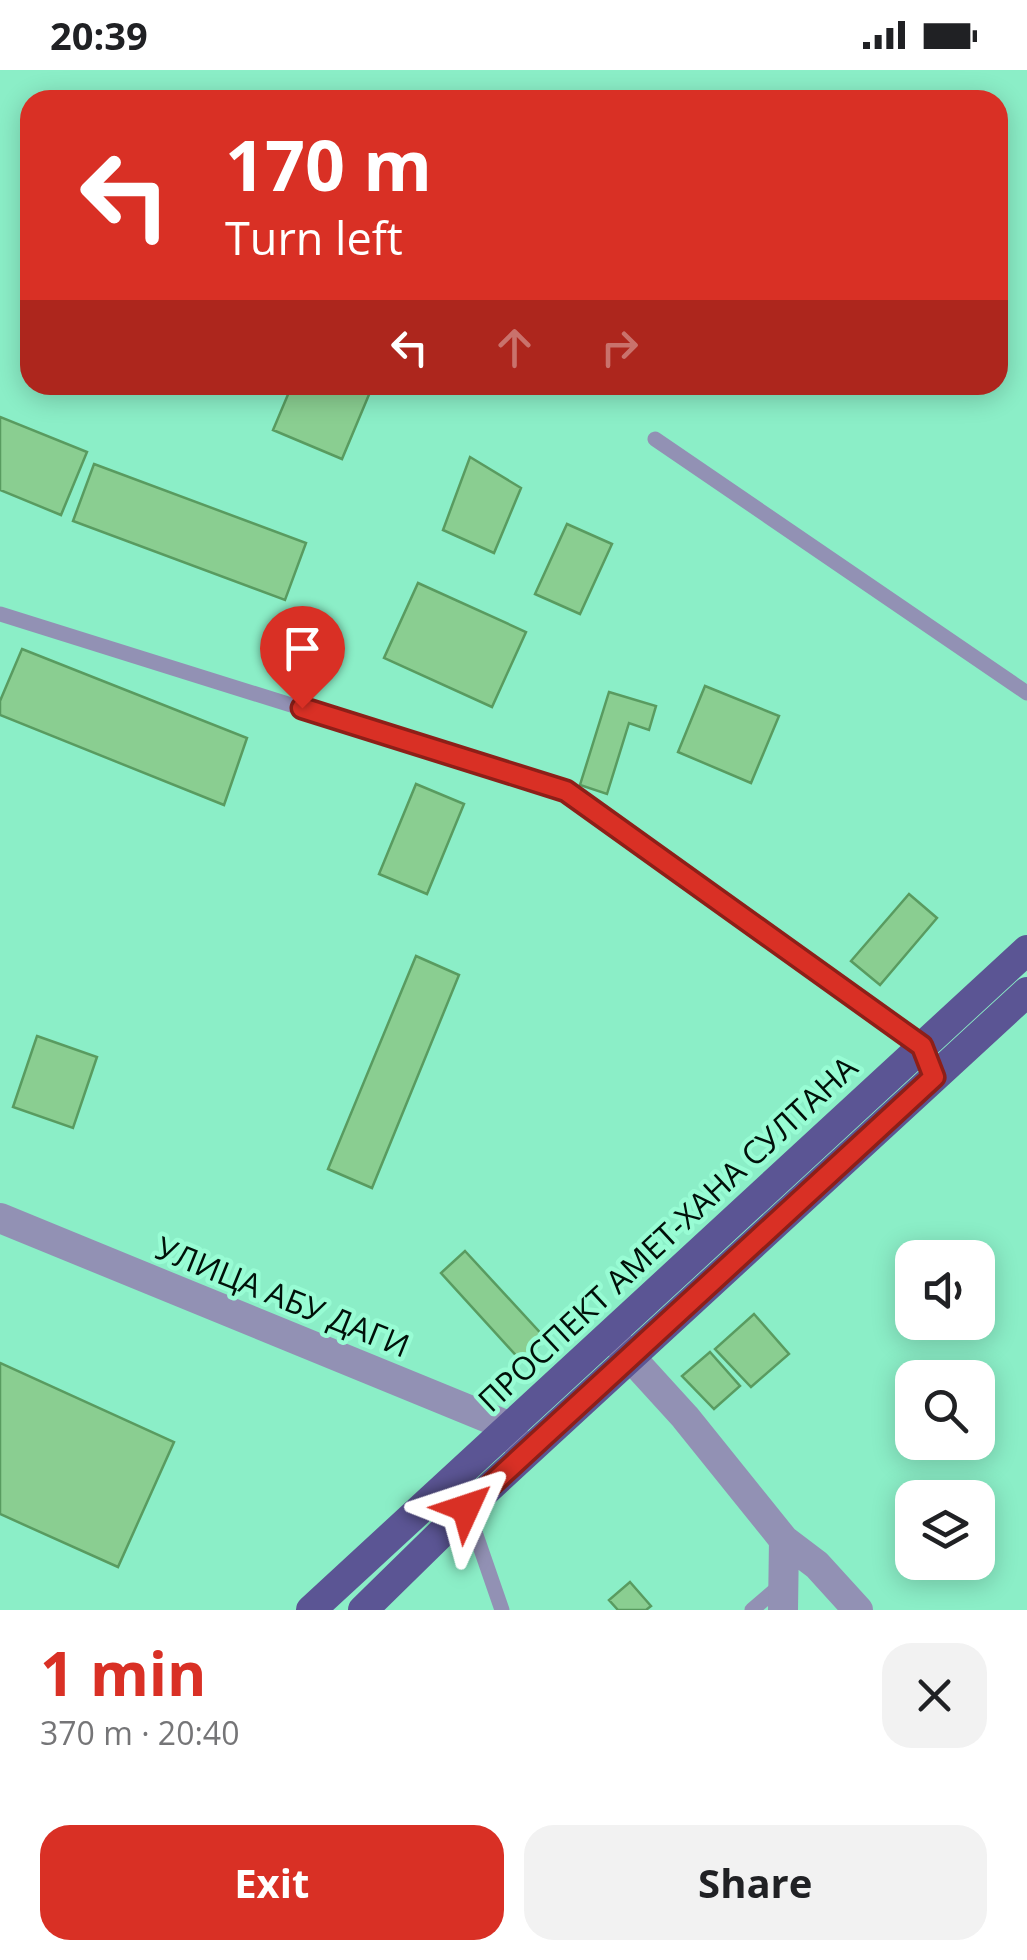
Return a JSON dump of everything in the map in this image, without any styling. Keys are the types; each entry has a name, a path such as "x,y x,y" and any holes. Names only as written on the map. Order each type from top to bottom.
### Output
{"main road":[{"name":"ПРОСПЕКТ АМЕТ-ХАНА СУЛТАНА","path":"311,1610 1027,950"},
{"path":"364,1610 466,1508 1027,992"}],"street":[{"name":"УЛИЦА АБУ ДАГИ","path":"0,1218 508,1426"},
{"path":"609,1334 685,1417 784,1540 817,1565 858,1610"},
{"path":"508,1426 523,1456"},
{"path":"783,1596 784,1540"}],"lane":[{"path":"655,438 1027,693"},
{"path":"0,614 566,791 922,1046 934,1077"},
{"path":"458,1473 466,1508 502,1610"},
{"path":"752,1610 783,1596"}],"building":[{"path":"288,395 369,395 342,459 273,430"},
{"path":"0,417 87,452 61,515 0,490"},
{"path":"470,457 521,488 494,553 443,530"},
{"path":"94,464 306,543 285,600 73,521"},
{"path":"567,524 612,544 580,614 535,594"},
{"path":"418,583 526,632 492,707 384,658"},
{"path":"22,649 247,738 224,805 0,715 0,701"},
{"path":"705,686 779,716 751,783 678,752"},
{"path":"609,692 656,706 649,730 629,723 607,794 580,785"},
{"path":"416,784 464,804 427,894 379,874"},
{"path":"909,894 937,918 880,985 851,961"},
{"path":"416,956 459,975 372,1188 328,1169"},
{"path":"37,1036 97,1057 73,1128 13,1107"},
{"path":"465,1251 546,1339 522,1362 441,1273"},
{"path":"754,1314 789,1354 751,1387 715,1349"},
{"path":"710,1352 740,1386 714,1409 682,1376"},
{"path":"0,1363 174,1442 118,1567 0,1514"},
{"path":"630,1582 651,1606 646,1610 618,1610 609,1600"}],"route":[{"path":"302,708 566,791 922,1046 934,1077 466,1508"}]}
